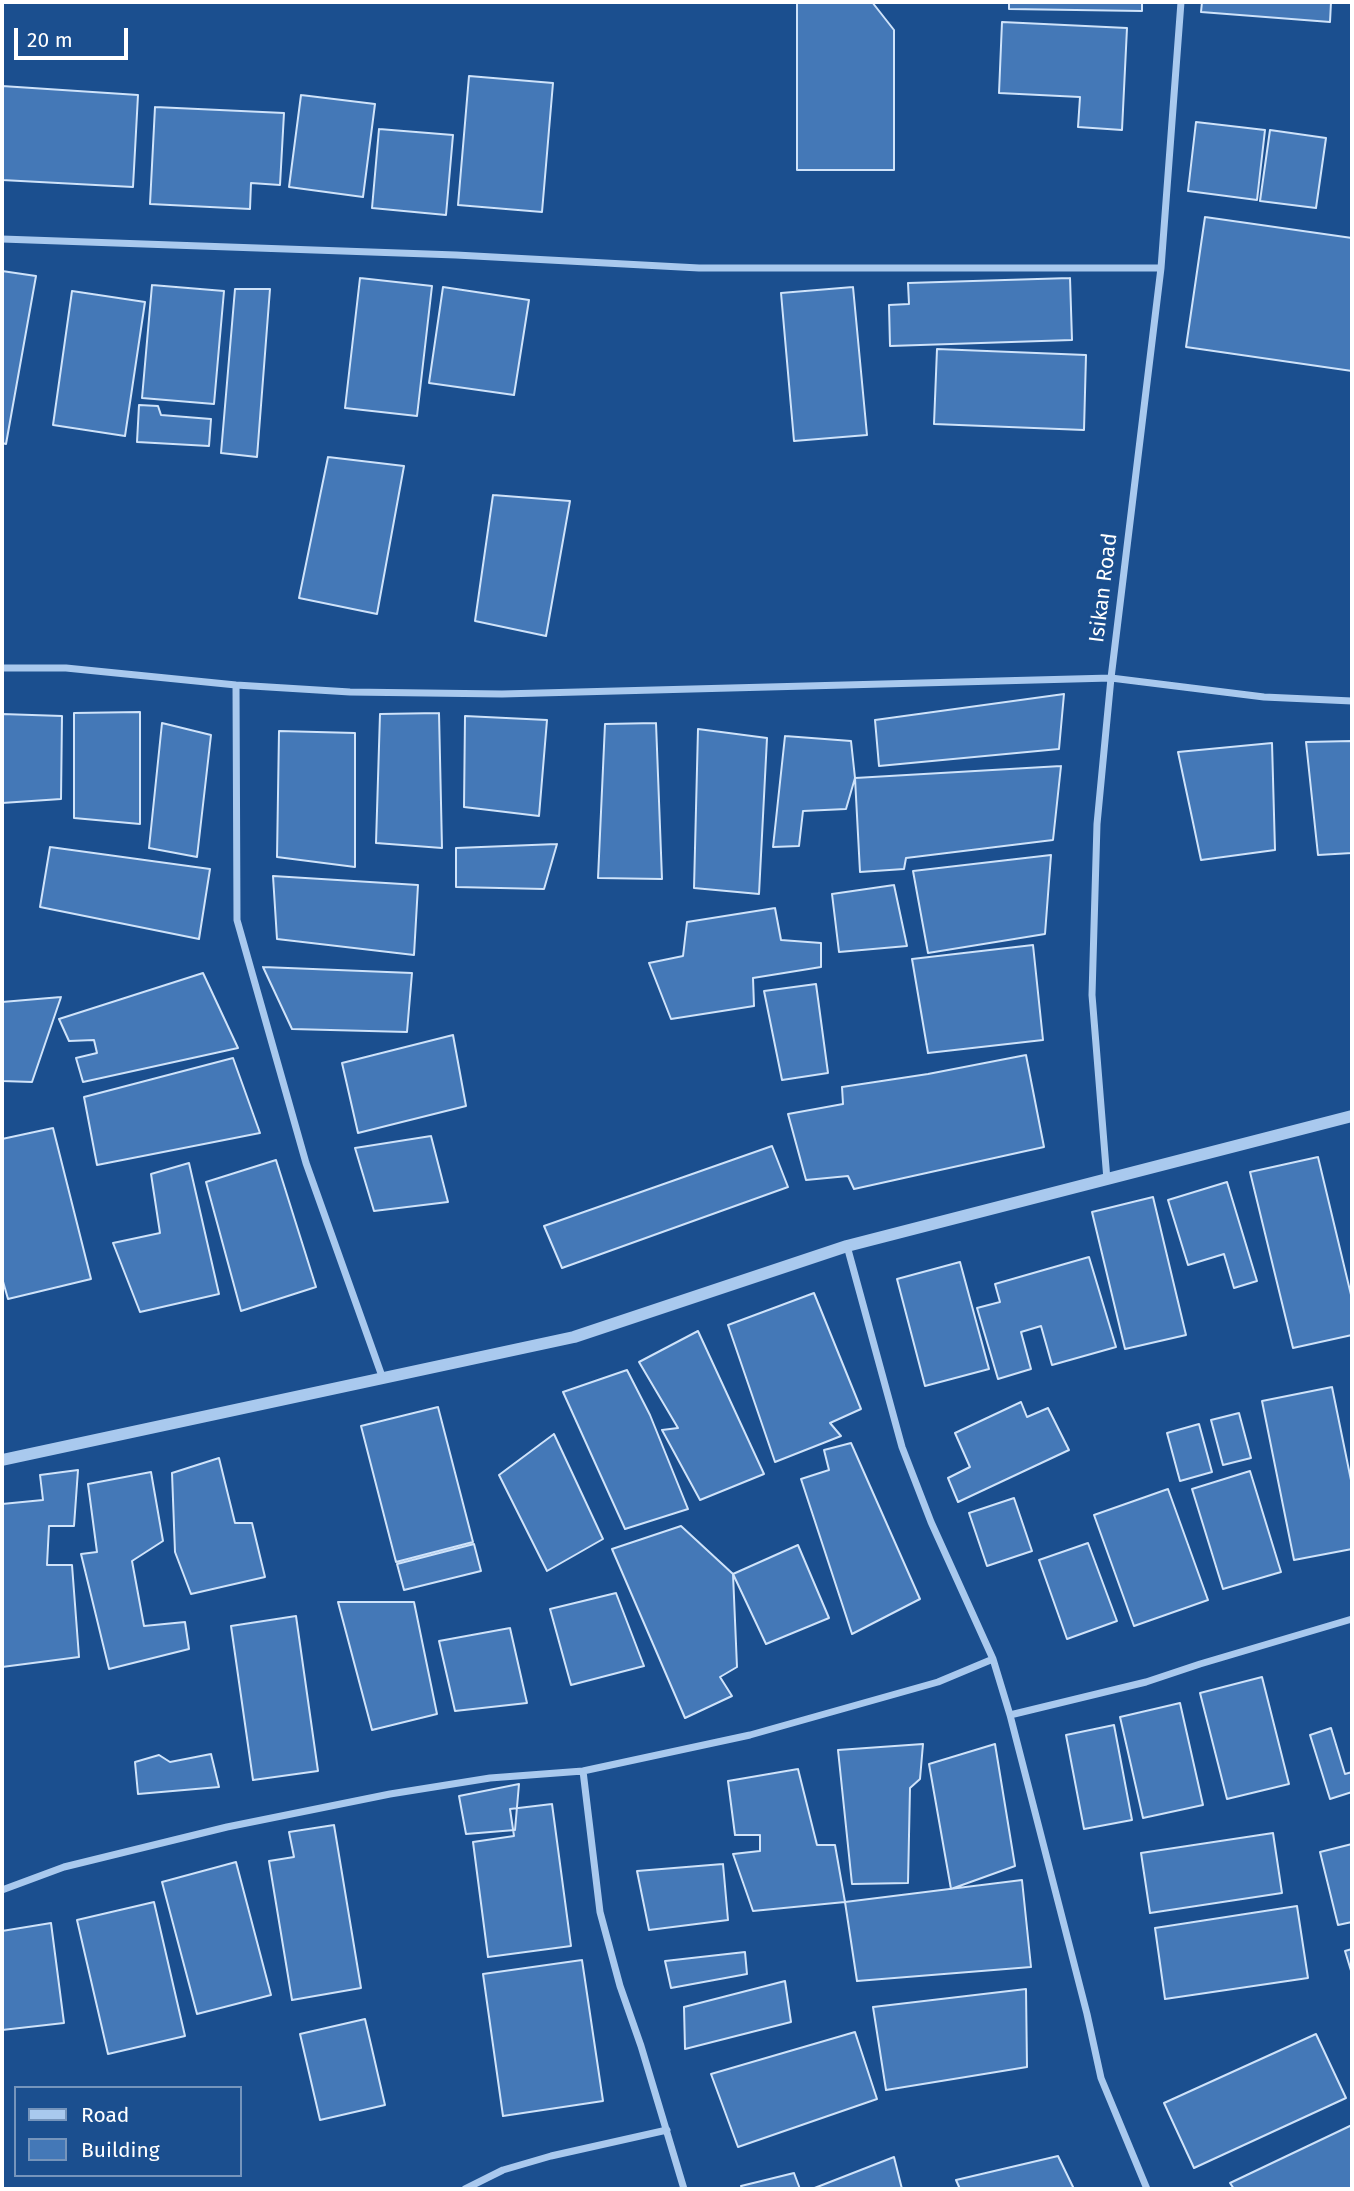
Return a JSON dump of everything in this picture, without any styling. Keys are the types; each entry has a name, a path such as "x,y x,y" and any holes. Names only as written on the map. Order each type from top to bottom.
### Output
{"street":[{"name":"Isikan Road","path":"1107,1180 1091,995 1097,824 1111,678 1161,268 1181,2"},
{"path":"2,239 456,255 699,268 1161,268"},
{"path":"2,668 66,668 236,685 350,692 502,694 1111,678 1264,697 1352,701"},
{"path":"236,685 237,920 306,1163 383,1379"},
{"path":"2,1460 575,1337 847,1247 1352,1116"},
{"path":"847,1247 902,1447 931,1522 993,1659 1010,1715 1101,2078 1147,2189"},
{"path":"1010,1715 1146,1682 1352,1619"},
{"path":"2,1890 64,1867 241,1824 390,1794 478,1780 583,1771 762,1732 938,1682 993,1659"},
{"path":"583,1771 600,1912 620,1986 684,2189"},
{"path":"465,2189 503,2170 551,2156 667,2130"}],"building":[{"path":"797,2 872,2 894,30 894,170 797,170"},
{"path":"1009,2 1142,2 1142,11 1009,9"},
{"path":"1202,2 1331,2 1330,22 1201,12"},
{"path":"1002,22 1127,28 1122,130 1078,127 1080,97 999,93"},
{"path":"469,76 553,83 542,212 458,205"},
{"path":"2,86 138,95 133,187 2,180"},
{"path":"301,95 375,104 363,197 289,187"},
{"path":"155,107 284,113 280,185 251,183 250,209 150,204"},
{"path":"1196,122 1265,130 1257,200 1188,191"},
{"path":"379,129 453,135 446,215 372,208"},
{"path":"1270,130 1326,138 1316,208 1260,201"},
{"path":"1205,217 1352,238 1352,371 1186,347"},
{"path":"2,271 36,276 6,444 2,443"},
{"path":"360,278 432,286 417,416 345,408"},
{"path":"1070,278 1072,340 890,346 889,305 909,304 908,283"},
{"path":"152,285 224,291 214,404 142,398"},
{"path":"443,287 529,300 514,395 429,383"},
{"path":"853,287 867,435 794,441 781,293"},
{"path":"235,289 270,289 257,457 221,453"},
{"path":"72,291 145,302 125,436 53,425"},
{"path":"937,349 1086,355 1084,430 934,424"},
{"path":"139,405 158,406 161,415 211,419 209,446 137,442"},
{"path":"328,457 404,466 377,614 299,598"},
{"path":"493,495 570,501 546,636 475,621"},
{"path":"1064,694 1059,749 879,766 875,720"},
{"path":"140,712 140,824 74,818 74,713"},
{"path":"439,713 442,848 376,843 380,714"},
{"path":"2,714 62,716 61,799 2,803"},
{"path":"465,716 547,720 539,816 464,807"},
{"path":"162,723 211,735 197,857 149,848"},
{"path":"656,723 662,879 598,878 605,724"},
{"path":"698,729 767,738 759,894 694,888"},
{"path":"279,731 355,733 355,867 277,857"},
{"path":"785,736 851,741 855,778 846,809 803,811 799,846 773,847"},
{"path":"1352,741 1352,853 1318,855 1306,742"},
{"path":"1272,743 1275,850 1201,860 1178,752"},
{"path":"1061,766 1053,840 906,858 904,869 860,872 855,778"},
{"path":"557,844 544,889 456,887 456,848"},
{"path":"50,847 210,869 199,939 40,907"},
{"path":"1051,855 1045,934 928,953 913,871"},
{"path":"273,876 418,885 414,955 277,939"},
{"path":"894,885 907,946 839,952 832,894"},
{"path":"775,908 781,940 821,943 821,967 753,978 754,1006 671,1019 649,963 683,956 687,922"},
{"path":"1033,945 1043,1040 928,1053 912,959"},
{"path":"263,967 412,973 407,1032 292,1029"},
{"path":"203,973 238,1048 83,1082 76,1058 97,1053 94,1040 69,1041 59,1019"},
{"path":"816,984 828,1073 782,1080 764,991"},
{"path":"61,997 32,1082 2,1081 2,1002"},
{"path":"453,1035 466,1106 358,1133 342,1063"},
{"path":"1026,1055 1044,1147 854,1189 848,1176 806,1180 788,1114 843,1104 842,1087"},
{"path":"233,1058 260,1133 97,1165 84,1097"},
{"path":"53,1128 91,1279 8,1299 2,1278 2,1139"},
{"path":"431,1136 448,1202 374,1211 355,1148"},
{"path":"772,1146 788,1187 562,1268 544,1226"},
{"path":"1318,1157 1352,1299 1352,1335 1293,1348 1250,1172"},
{"path":"276,1160 316,1287 241,1311 206,1182"},
{"path":"189,1163 219,1294 140,1312 113,1243 160,1233 151,1174"},
{"path":"1227,1182 1257,1281 1234,1288 1224,1254 1188,1265 1168,1200"},
{"path":"1153,1197 1186,1335 1125,1349 1092,1212"},
{"path":"1089,1257 1116,1347 1052,1365 1041,1326 1021,1332 1031,1369 998,1379 977,1308 1000,1302 995,1284"},
{"path":"960,1262 989,1369 925,1386 897,1279"},
{"path":"814,1293 861,1409 830,1423 841,1436 775,1462 728,1325"},
{"path":"698,1331 764,1474 700,1500 662,1430 678,1428 639,1362"},
{"path":"627,1370 650,1415 688,1509 625,1529 563,1392"},
{"path":"1332,1387 1352,1485 1352,1549 1294,1560 1262,1401"},
{"path":"1021,1402 1027,1417 1048,1408 1069,1450 958,1502 948,1478 970,1467 955,1433"},
{"path":"438,1407 473,1542 396,1562 361,1426"},
{"path":"1239,1413 1251,1458 1223,1465 1211,1420"},
{"path":"1199,1424 1212,1472 1180,1481 1167,1433"},
{"path":"554,1434 603,1539 547,1571 499,1475"},
{"path":"851,1443 920,1599 852,1634 801,1479 829,1470 824,1450"},
{"path":"219,1458 235,1523 252,1523 265,1577 191,1594 175,1552 172,1473"},
{"path":"78,1470 74,1526 49,1526 47,1565 72,1565 79,1657 2,1667 2,1504 43,1500 40,1475"},
{"path":"1250,1471 1281,1572 1223,1589 1192,1489"},
{"path":"151,1472 163,1541 132,1561 144,1626 185,1622 189,1649 109,1669 81,1554 97,1552 88,1484"},
{"path":"1168,1489 1208,1600 1134,1626 1094,1515"},
{"path":"1014,1498 1032,1551 987,1566 969,1513"},
{"path":"681,1526 733,1574 737,1667 720,1677 732,1696 685,1718 612,1549"},
{"path":"1088,1543 1117,1621 1067,1639 1039,1560"},
{"path":"474,1544 481,1571 404,1590 397,1564"},
{"path":"798,1545 829,1618 766,1644 733,1574"},
{"path":"616,1593 644,1666 571,1685 550,1609"},
{"path":"338,1602 414,1602 437,1714 372,1730"},
{"path":"296,1616 318,1771 253,1780 231,1626"},
{"path":"510,1628 527,1703 455,1711 439,1641"},
{"path":"1262,1677 1289,1784 1227,1799 1200,1693"},
{"path":"1180,1703 1203,1805 1143,1818 1120,1717"},
{"path":"1114,1725 1132,1820 1084,1829 1066,1735"},
{"path":"1331,1728 1345,1774 1352,1772 1352,1792 1330,1799 1310,1735"},
{"path":"923,1744 920,1779 910,1788 908,1883 852,1884 838,1750"},
{"path":"995,1744 1015,1866 951,1889 929,1764"},
{"path":"211,1754 219,1787 138,1794 135,1762 159,1755 170,1762"},
{"path":"798,1769 817,1845 835,1845 845,1902 753,1911 733,1854 760,1851 760,1835 735,1835 728,1781"},
{"path":"519,1784 515,1830 466,1834 459,1796"},
{"path":"552,1804 571,1946 488,1957 473,1842 514,1836 510,1809"},
{"path":"334,1825 361,1988 292,2000 269,1861 294,1857 289,1832"},
{"path":"1273,1833 1282,1893 1150,1913 1141,1853"},
{"path":"1352,1844 1352,1922 1338,1925 1320,1852"},
{"path":"236,1862 271,1995 197,2014 162,1882"},
{"path":"723,1864 728,1920 649,1930 637,1871"},
{"path":"1022,1880 1031,1967 857,1981 845,1902"},
{"path":"154,1902 185,2036 108,2054 77,1920"},
{"path":"1297,1906 1308,1978 1165,1999 1155,1928"},
{"path":"51,1923 64,2023 2,2030 2,1931"},
{"path":"1352,1949 1352,1974 1345,1951"},
{"path":"745,1952 747,1974 671,1988 665,1961"},
{"path":"582,1960 603,2101 503,2116 483,1974"},
{"path":"785,1981 791,2022 685,2049 684,2007"},
{"path":"1026,1989 1027,2067 886,2090 873,2007"},
{"path":"365,2019 385,2105 320,2120 300,2034"},
{"path":"855,2032 877,2099 738,2147 711,2074"},
{"path":"1316,2034 1346,2098 1194,2168 1164,2103"},
{"path":"1352,2125 1352,2189 1234,2189 1230,2183"},
{"path":"1058,2156 1074,2189 960,2189 956,2180"},
{"path":"894,2157 902,2189 812,2189"},
{"path":"794,2173 800,2189 742,2189 741,2186"}]}
